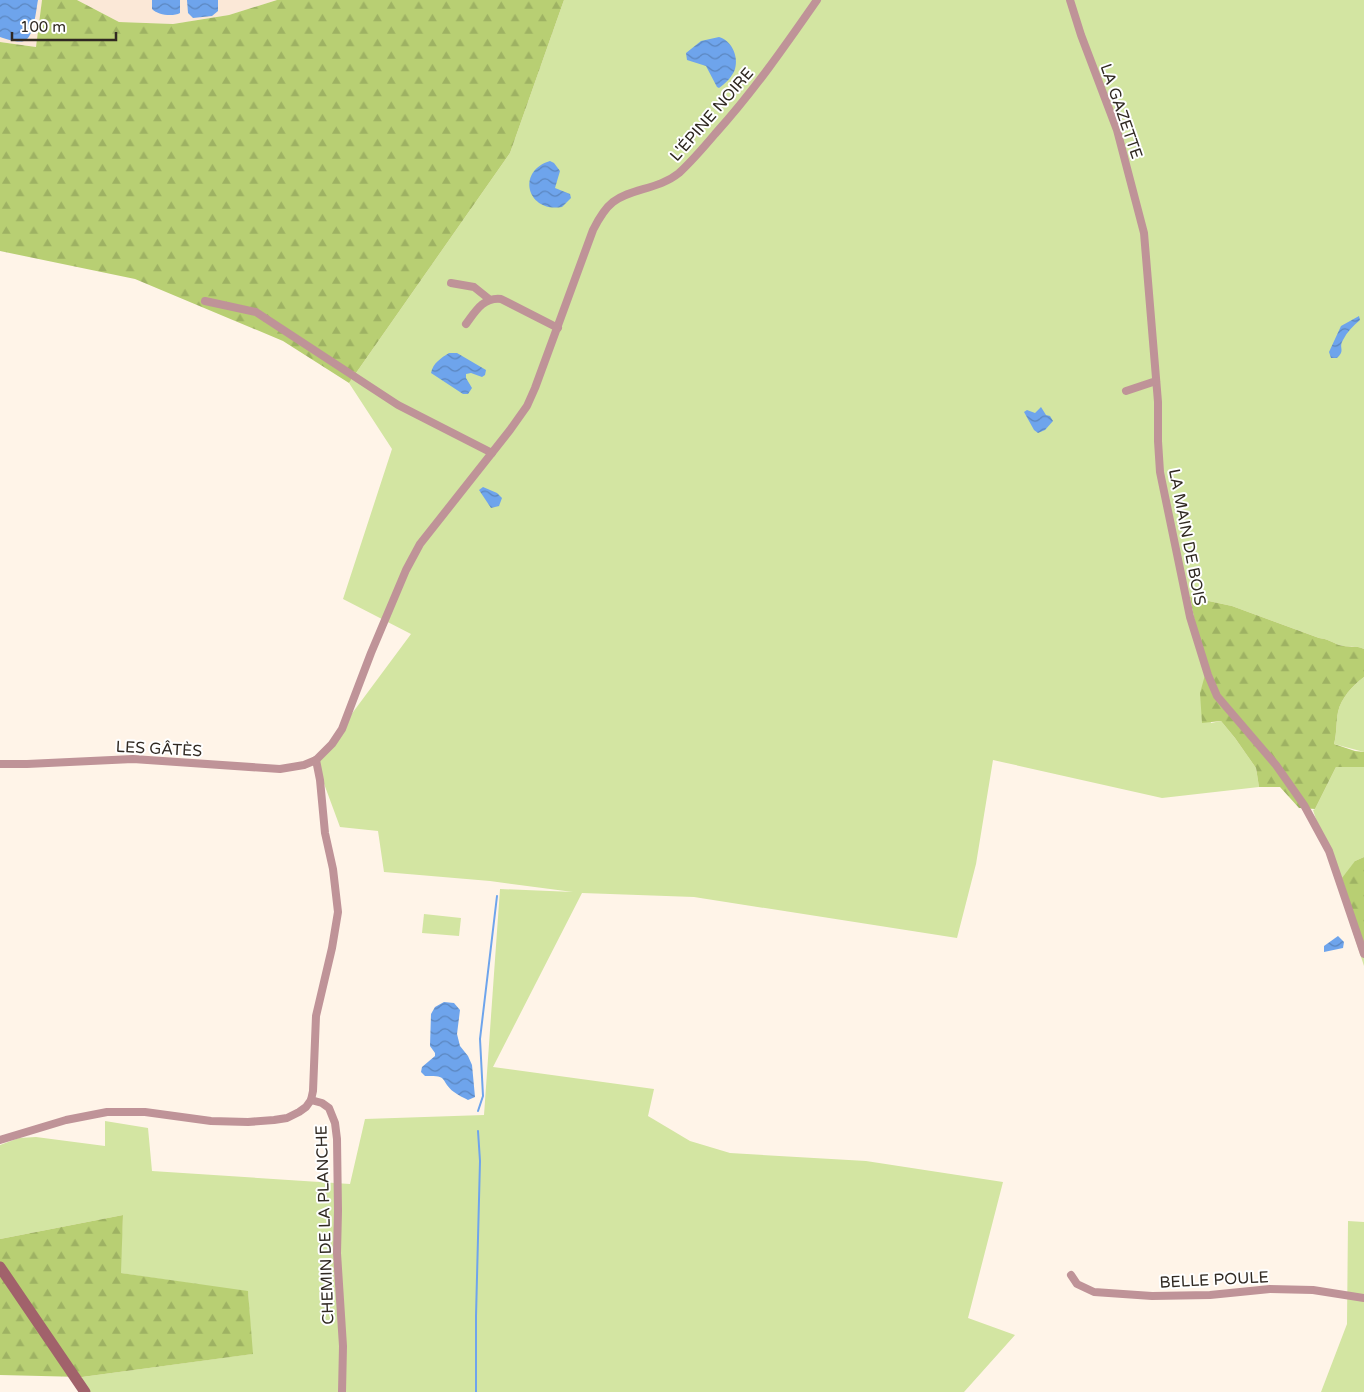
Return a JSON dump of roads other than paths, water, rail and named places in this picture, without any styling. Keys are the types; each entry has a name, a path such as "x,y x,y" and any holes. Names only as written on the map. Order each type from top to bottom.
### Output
{"main road":[{"path":"0,1267 84,1392"}],"street":[{"name":"L'ÉPINE NOIRE","path":"316,760 332,744 342,729 399,586 420,544 492,454 526,406 536,388 593,230 602,214 613,202 625,195 662,184 678,173 695,156 768,70 817,0"},
{"name":"LA GAZETTE","path":"1070,0 1080,35 1117,130 1144,233"},
{"name":"LA MAIN DE BOIS","path":"1144,233 1156,381 1160,472 1190,617 1208,676 1217,696 1276,765 1307,811 1329,851 1364,954"},
{"path":"451,283 474,287 488,299"},
{"path":"466,324 480,305 488,299 501,299 558,328"},
{"path":"205,301 256,312 398,404 492,454"},
{"path":"1126,391 1156,381"},
{"name":"LES GÂTÈS","path":"0,764 133,759 280,769 304,765 316,760"},
{"path":"0,1140 66,1120 107,1112 145,1112 211,1121 248,1122 287,1118 306,1107 311,1100 316,1016 332,948 338,912 333,869 325,833 320,780 316,760"},
{"name":"CHEMIN DE LA PLANCHE","path":"311,1100 322,1103 329,1108 335,1123 337,1139 337,1253 343,1346 342,1392"},
{"name":"BELLE POULE","path":"1071,1275 1077,1284 1094,1292 1152,1296 1270,1290 1313,1290 1364,1298"}],"water":[{"path":"0,0 38,0 30,35 24,41 0,37"},
{"path":"152,0 180,0 180,13 169,15 158,13 152,9"},
{"path":"187,0 218,0 218,11 212,16 193,18 188,13"},
{"path":"719,37 727,41 733,49 736,64 731,77 719,88 706,66 687,60 686,53 701,41"},
{"path":"550,161 560,171 555,188 570,194 571,198 562,207 550,207 541,204 534,198 530,190 533,173 539,166"},
{"path":"1359,316 1360,320 1350,329 1343,340 1340,355 1337,358 1331,358 1329,352 1341,326"},
{"path":"449,353 457,353 486,370 485,375 482,377 471,373 466,374 466,378 472,388 468,394 463,394 431,373 435,364"},
{"path":"1041,407 1053,421 1045,430 1038,433 1034,430 1024,412 1027,410 1035,413"},
{"path":"483,487 497,493 502,498 499,506 491,508 479,490"},
{"path":"1338,936 1344,942 1343,948 1324,952 1324,946"},
{"path":"444,1002 454,1003 460,1010 457,1034 460,1046 472,1065 475,1097 468,1100 449,1088 441,1077 425,1076 421,1072 422,1067 435,1056 430,1046 431,1014 435,1007"}],"waterway":[{"path":"478,1111 483,1096 480,1039 497,896"},
{"path":"476,1392 480,1161 478,1131"}]}
